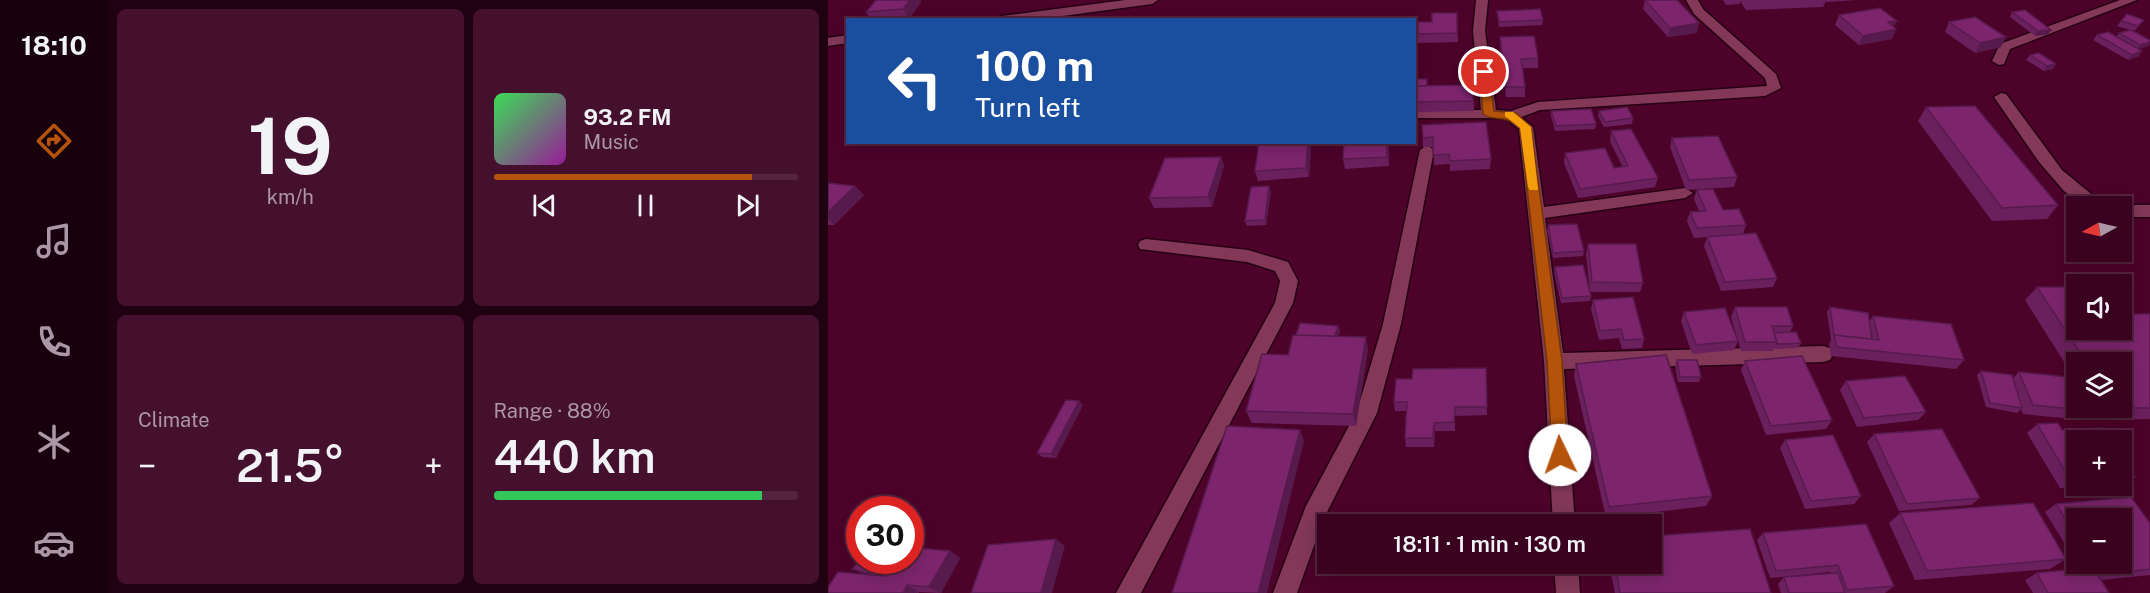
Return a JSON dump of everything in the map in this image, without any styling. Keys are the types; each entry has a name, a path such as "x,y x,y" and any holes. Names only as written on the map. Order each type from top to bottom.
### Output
{"street":[{"path":"1017,18 1152,0"},
{"path":"1482,0 1479,31 1489,114"},
{"path":"1416,114 1512,115 1538,106 1766,92 1774,88 1771,77 1698,11 1692,0"},
{"path":"1998,61 2005,47 2132,0"},
{"path":"828,42 846,39"},
{"path":"2001,97 2066,186 2077,196"},
{"path":"1512,115 1526,127 1538,214 1554,361 1563,514"},
{"path":"1285,593 1314,514 1367,413 1392,324 1427,150"},
{"path":"1538,214 1684,193"},
{"path":"2132,211 2150,211"},
{"path":"1128,593 1284,303 1288,282 1282,267 1248,256 1146,245"},
{"path":"1554,361 1823,354"},
{"path":"1567,574 1568,593"}],"building":[{"path":"876,0 910,0 903,9 866,12"},
{"path":"1645,0 1677,0 1699,23 1670,28"},
{"path":"1880,8 1897,21 1888,22 1896,29 1863,36 1839,15"},
{"path":"1540,9 1543,20 1499,22 1497,11"},
{"path":"2025,10 2051,30 2038,31 2012,12"},
{"path":"1432,13 1457,13 1457,33 1418,34 1418,22 1432,22"},
{"path":"2127,14 2144,20 2138,26 2121,21"},
{"path":"1975,17 2006,37 1980,43 1949,22"},
{"path":"2131,30 2150,42 2140,45 2119,33"},
{"path":"2108,32 2142,51 2132,55 2097,35"},
{"path":"1534,36 1538,58 1521,59 1525,87 1506,87 1500,37"},
{"path":"2039,53 2056,64 2047,66 2030,55"},
{"path":"1416,79 1427,79 1427,86 1416,86"},
{"path":"1473,85 1473,101 1416,102 1416,86"},
{"path":"1975,106 2058,205 2002,208 1926,107"},
{"path":"1627,107 1633,118 1605,122 1599,111"},
{"path":"1591,109 1596,124 1556,126 1551,111"},
{"path":"1486,122 1491,159 1450,161 1449,154 1433,155 1433,137 1423,138 1422,125"},
{"path":"1631,129 1658,178 1580,189 1565,153 1605,148 1614,168 1628,166 1611,131"},
{"path":"1718,136 1737,177 1689,180 1672,138"},
{"path":"1259,144 1308,144 1306,168 1255,171"},
{"path":"1344,144 1387,144 1387,157 1343,159"},
{"path":"1221,157 1208,197 1149,198 1165,158"},
{"path":"828,183 855,186 828,212"},
{"path":"1269,186 1265,220 1245,221 1251,187"},
{"path":"1713,189 1723,210 1739,209 1746,225 1697,228 1690,212 1706,211 1697,190"},
{"path":"1577,224 1584,251 1553,253 1548,225"},
{"path":"1756,233 1777,278 1725,282 1707,237"},
{"path":"1588,244 1636,244 1643,283 1592,282"},
{"path":"1583,265 1591,296 1562,298 1555,267"},
{"path":"2037,287 2066,287 2066,331"},
{"path":"1633,297 1644,339 1624,340 1621,329 1600,331 1593,300"},
{"path":"1735,307 1787,307 1793,326 1772,326 1777,342 1745,342"},
{"path":"1830,307 1868,313 1872,339 1834,335"},
{"path":"1725,308 1738,341 1696,345 1684,312"},
{"path":"2132,314 2150,314 2150,408 2132,408 2132,352 2080,352 2072,340 2132,340"},
{"path":"1873,316 1951,324 1964,360 1837,347 1834,335 1879,340"},
{"path":"1300,323 1338,326 1335,336 1296,335"},
{"path":"1796,332 1801,343 1777,344 1774,333"},
{"path":"1293,335 1366,337 1353,414 1246,411 1262,354 1288,355"},
{"path":"1666,355 1712,496 1609,507 1576,364"},
{"path":"1802,356 1832,420 1771,426 1745,361"},
{"path":"1677,360 1697,360 1701,377 1680,377"},
{"path":"1486,368 1487,407 1455,407 1454,422 1434,423 1433,438 1405,438 1407,402 1394,402 1396,379 1412,379 1413,369"},
{"path":"1981,371 2012,375 2022,408 1990,403"},
{"path":"2019,372 2066,377 2066,408 2033,405"},
{"path":"1905,376 1926,412 1864,418 1846,381"},
{"path":"1066,400 1079,401 1051,454 1037,453"},
{"path":"2058,423 2062,430 2101,428 2102,430 2066,430 2066,473 2037,424"},
{"path":"1227,426 1300,430 1258,593 1172,593"},
{"path":"1942,429 1980,498 1907,504 1874,434"},
{"path":"1833,435 1861,496 1811,501 1785,440"},
{"path":"2131,497 2150,523 2150,569 2132,571 2132,508 2066,508 2066,520 2056,504"},
{"path":"2033,503 2066,559 1927,571 1900,513"},
{"path":"1866,524 1894,586 1847,590 1838,565 1776,571 1763,533"},
{"path":"1750,529 1771,593 1620,593 1617,574 1662,574 1662,535"},
{"path":"1056,539 1041,593 971,593 988,545"},
{"path":"924,548 950,551 929,587 907,585 903,593 828,593 828,587 838,572 886,576 887,574 924,574"},
{"path":"2066,570 2066,574 2097,574 2109,593 2048,593 2037,573"},
{"path":"1838,573 1845,593 1789,593 1784,577"}],"slow traffic":[{"path":"1509,114 1526,127 1534,187"}],"route":[{"path":"1484,72 1489,114 1512,115 1526,127 1554,361 1560,455"}]}
